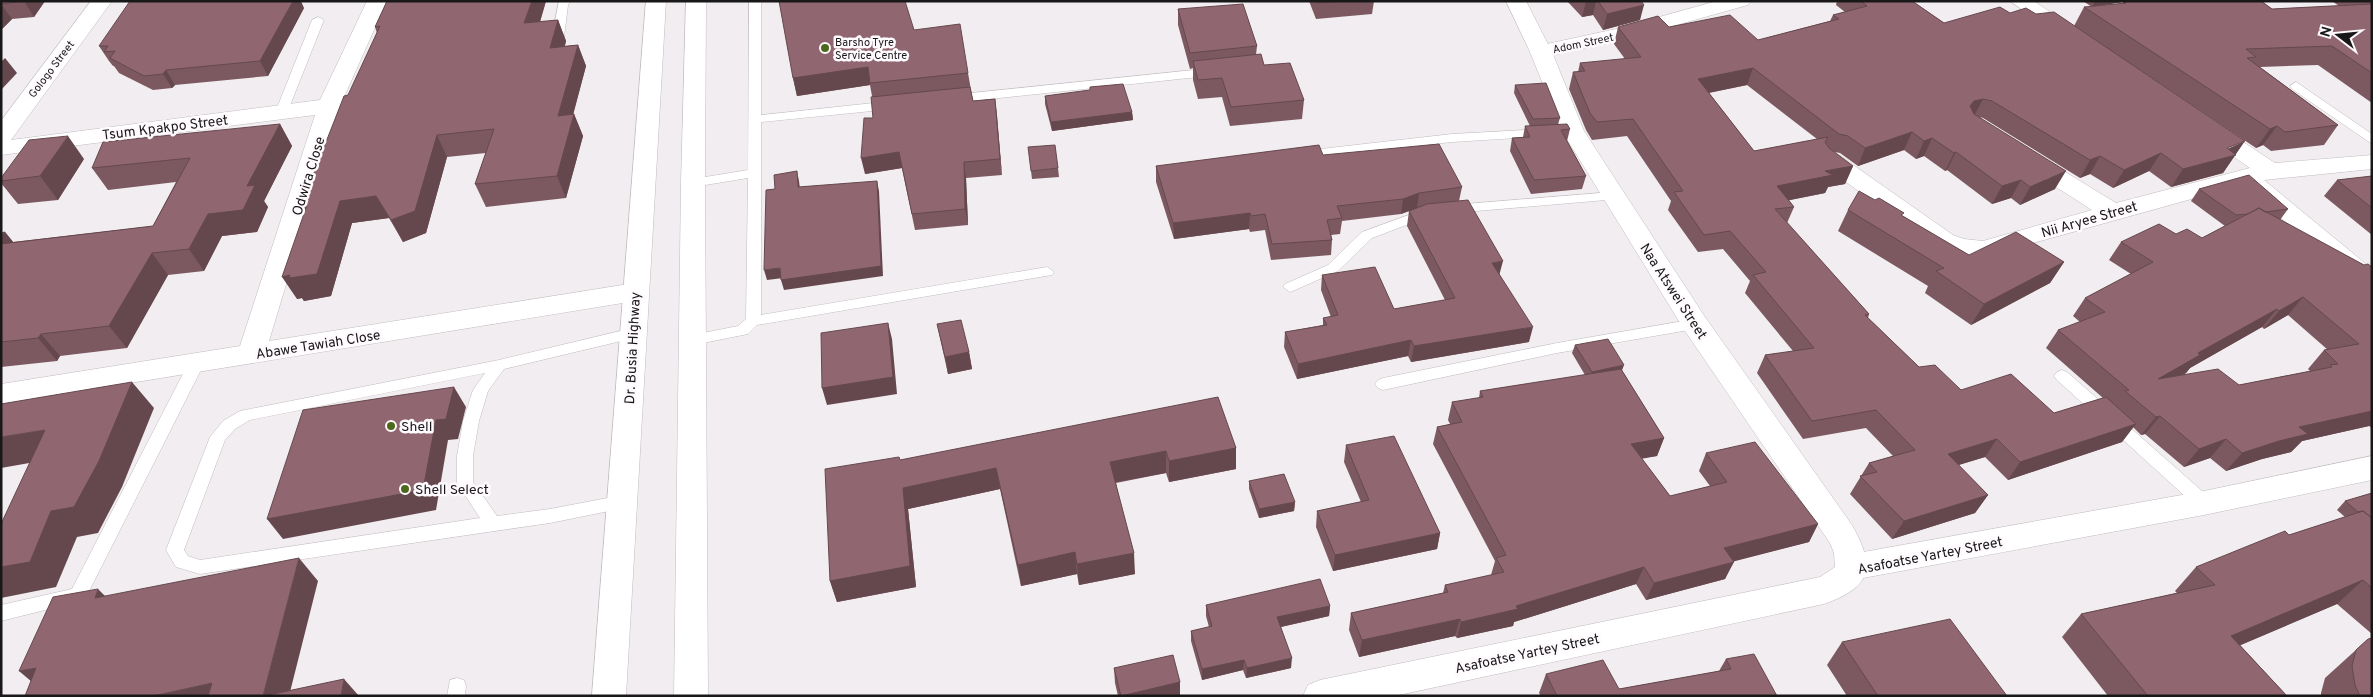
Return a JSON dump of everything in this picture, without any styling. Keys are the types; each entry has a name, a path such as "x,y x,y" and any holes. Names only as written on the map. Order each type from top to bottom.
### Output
{"main road":[{"name":"Gologo Street","path":"1,136 102,1"},
{"name":"Odwira Close","path":"251,355 329,106 377,1"},
{"name":"Dr. Busia Highway","path":"609,696 656,1"},
{"path":"691,696 693,183 696,1"},
{"name":"Naa Atswei Street","path":"1516,1 1541,52 1573,131 1695,324 1841,534 1848,546 1852,567"},
{"name":"Adom Street","path":"1541,52 1619,35 1741,1"},
{"path":"2020,1 2083,44"},
{"path":"2050,22 2079,17"},
{"name":"Tsum Kpakpo Street","path":"1,148 329,106"},
{"path":"2189,116 2259,174 2372,283"},
{"path":"2006,145 2112,212"},
{"name":"Nii Aryee Street","path":"1831,160 1944,241 1962,247 1983,249 2209,185 2259,174 2372,162"},
{"name":"Abawe Tawiah Close","path":"1,394 635,292"},
{"name":"Asafoatse Yartey Street","path":"1338,694 1824,590 1840,584 1848,576 1852,567 2204,503 2372,468"}],"lane":[{"path":"558,36 563,4 566,1"},
{"path":"753,321 755,302 754,173 756,119 754,1"},
{"path":"281,113 318,20"},
{"path":"935,101 1223,71"},
{"path":"2296,86 2372,140"},
{"path":"756,119 905,104"},
{"path":"1294,156 1452,138 1573,131"},
{"path":"693,183 754,173"},
{"path":"1290,287 1333,268 1367,235 1422,213 1470,207 1613,196"},
{"path":"693,340 743,330 753,321 1047,272"},
{"path":"1383,384 1557,348 1695,324"},
{"path":"623,502 550,516 493,522 200,567 182,562 175,550 218,437 229,425 246,415 499,365 633,333"},
{"path":"63,628 78,594 196,364"},
{"path":"493,522 465,483 465,456 471,421 481,390 499,365"},
{"path":"2062,376 2204,503"},
{"path":"1,613 78,594"}],"building":[{"path":"1,1 24,1 1,4"},
{"path":"130,1 293,1 260,61 166,70 163,74 144,76 110,58 115,51 104,52 108,46 99,46"},
{"path":"387,1 532,1 524,23 558,20 550,48 578,45 558,116 574,114 557,176 475,184 494,129 437,135 415,211 391,220 376,196 340,201 317,274 289,278 290,275 282,277 307,205 301,206 344,96 348,95 380,26 375,27"},
{"path":"779,1 905,1 914,30 960,24 968,73 870,83 868,67 793,78"},
{"path":"1317,1 1342,1 1317,3"},
{"path":"1598,1 1641,1 1644,5 1607,14"},
{"path":"1861,1 1912,1 1944,23 2000,7 2010,13 2026,8 2036,14 2054,12 2245,141 2227,148 2236,155 2183,169 2161,153 2124,170 2100,156 2090,160 1992,101 1983,99 1974,101 1970,106 1974,114 2066,171 2030,187 2021,180 2002,186 1956,152 1954,153 1932,138 1924,141 1912,132 1865,148 1848,136 1839,134 1753,68 1698,79 1754,151 1828,137 1825,142 1829,148 1853,166 1825,171 1833,175 1777,186 1794,207 1775,209 1869,314 1865,315 1919,367 1935,365 1961,390 2011,374 2054,413 2106,397 2136,424 2020,462 1997,439 1948,454 1988,495 1904,521 1860,476 1877,472 1869,463 1915,450 1876,410 1812,421 1765,355 1814,348 1753,275 1766,272 1730,231 1704,235 1674,192 1683,191 1633,119 1597,122 1590,113 1573,72 1585,71 1580,63 1641,57 1618,27 1658,16 1669,27 1730,15 1758,40 1839,19 1833,15 1867,6"},
{"path":"2261,1 2272,9 2372,4 2372,73 2332,46 2246,49 2256,57 2247,58 2338,125 2285,132 2277,126 2270,129 2084,7 2126,3 2123,2"},
{"path":"1243,4 1257,46 1190,53 1178,9"},
{"path":"1261,54 1264,65 1290,63 1304,100 1231,107 1222,78 1198,80 1193,61"},
{"path":"1546,83 1560,118 1533,119 1515,85"},
{"path":"1123,84 1132,112 1051,122 1045,96 1090,90 1090,87"},
{"path":"970,87 973,101 995,99 1000,159 964,162 965,209 912,214 899,152 861,158 864,118 873,118 871,97"},
{"path":"280,124 247,186 255,185 243,210 208,214 189,249 152,253 109,326 41,334 38,338 1,342 1,244 153,226 190,158 92,168 103,142"},
{"path":"1567,124 1570,129 1561,130 1586,176 1534,180 1512,138 1530,137 1525,126"},
{"path":"68,136 40,176 1,181 1,178 29,140"},
{"path":"1439,144 1462,187 1419,193 1403,199 1337,206 1342,218 1327,220 1332,240 1272,244 1265,214 1251,216 1250,213 1173,223 1156,166 1319,145 1323,155"},
{"path":"1055,145 1058,168 1031,171 1028,147"},
{"path":"797,171 798,187 877,181 881,266 781,280 780,268 764,270 766,190 775,189 774,175"},
{"path":"2249,175 2288,209 2265,212 2259,208 2248,214 2236,215 2199,189"},
{"path":"2372,176 2372,208 2337,180"},
{"path":"1859,191 1875,200 1879,198 1904,213 1901,215 1969,255 2016,232 2064,262 1984,304 1936,271 1944,268 1848,210"},
{"path":"1468,200 1503,261 1492,263 1533,327 1414,346 1411,340 1298,364 1285,332 1327,325 1323,318 1338,315 1322,275 1375,267 1394,309 1455,298 1409,211 1427,204"},
{"path":"2259,208 2364,265 2368,264 2372,267 2372,411 2299,427 2308,434 2242,453 2226,439 2199,449 2160,416 2156,417 2125,391 2129,390 2058,330 2105,312 2085,298 2153,262 2121,242 2159,224 2176,234 2187,229 2202,238","holes":["2303,297 2359,344 2324,350 2338,364 2330,365 2332,367 2239,385 2218,369 2158,379 2200,355 2198,353 2277,309 2279,311"]},
{"path":"961,320 969,352 945,357 937,324"},
{"path":"888,323 893,377 822,388 821,333"},
{"path":"1608,339 1624,365 1592,372 1575,345"},
{"path":"1621,369 1664,438 1631,444 1670,496 1727,482 1706,453 1755,442 1818,524 1724,548 1734,562 1654,583 1644,567 1516,606 1518,609 1461,622 1460,619 1362,640 1351,613 1448,592 1445,585 1504,572 1496,558 1506,555 1437,427 1462,422 1452,402 1483,397 1480,391"},
{"path":"132,382 99,461 74,507 51,511 30,562 1,567 1,524 45,430 1,437 1,404"},
{"path":"454,387 446,419 436,420 423,490 267,519 303,410"},
{"path":"1218,397 1236,448 1169,461 1166,451 1110,462 1134,553 1077,564 1075,552 1018,565 996,468 903,488 910,566 830,581 825,469 899,457 900,460"},
{"path":"1394,436 1440,533 1335,555 1317,511 1369,500 1346,445"},
{"path":"1284,474 1295,502 1259,509 1249,481"},
{"path":"2372,493 2372,518 2363,511 2358,512 2345,501"},
{"path":"2363,511 2372,518 2372,588 2363,580 2231,636 2287,696 2148,696 2081,614 2215,585 2196,567 2285,531 2289,535"},
{"path":"299,558 263,696 208,696 212,683 153,696 25,696 36,668 19,671 53,597 98,589 95,598"},
{"path":"1320,579 1330,606 1277,617 1292,658 1247,668 1244,660 1202,669 1191,631 1212,626 1206,605"},
{"path":"1950,619 2007,696 1878,696 1842,642"},
{"path":"2372,638 2372,696 2360,696 2355,685 2352,666 2356,650 2368,639"},
{"path":"1754,654 1777,696 1557,696 1546,674 1603,660 1619,689 1731,669 1726,659"},
{"path":"1173,655 1180,682 1121,696 1114,668"},
{"path":"344,679 341,696 264,696"}],"place":[{"name":"Barsho Tyre Service Centre","path":"825,48"},
{"name":"Shell","path":"391,426"},
{"name":"Shell Select","path":"405,489"}]}
